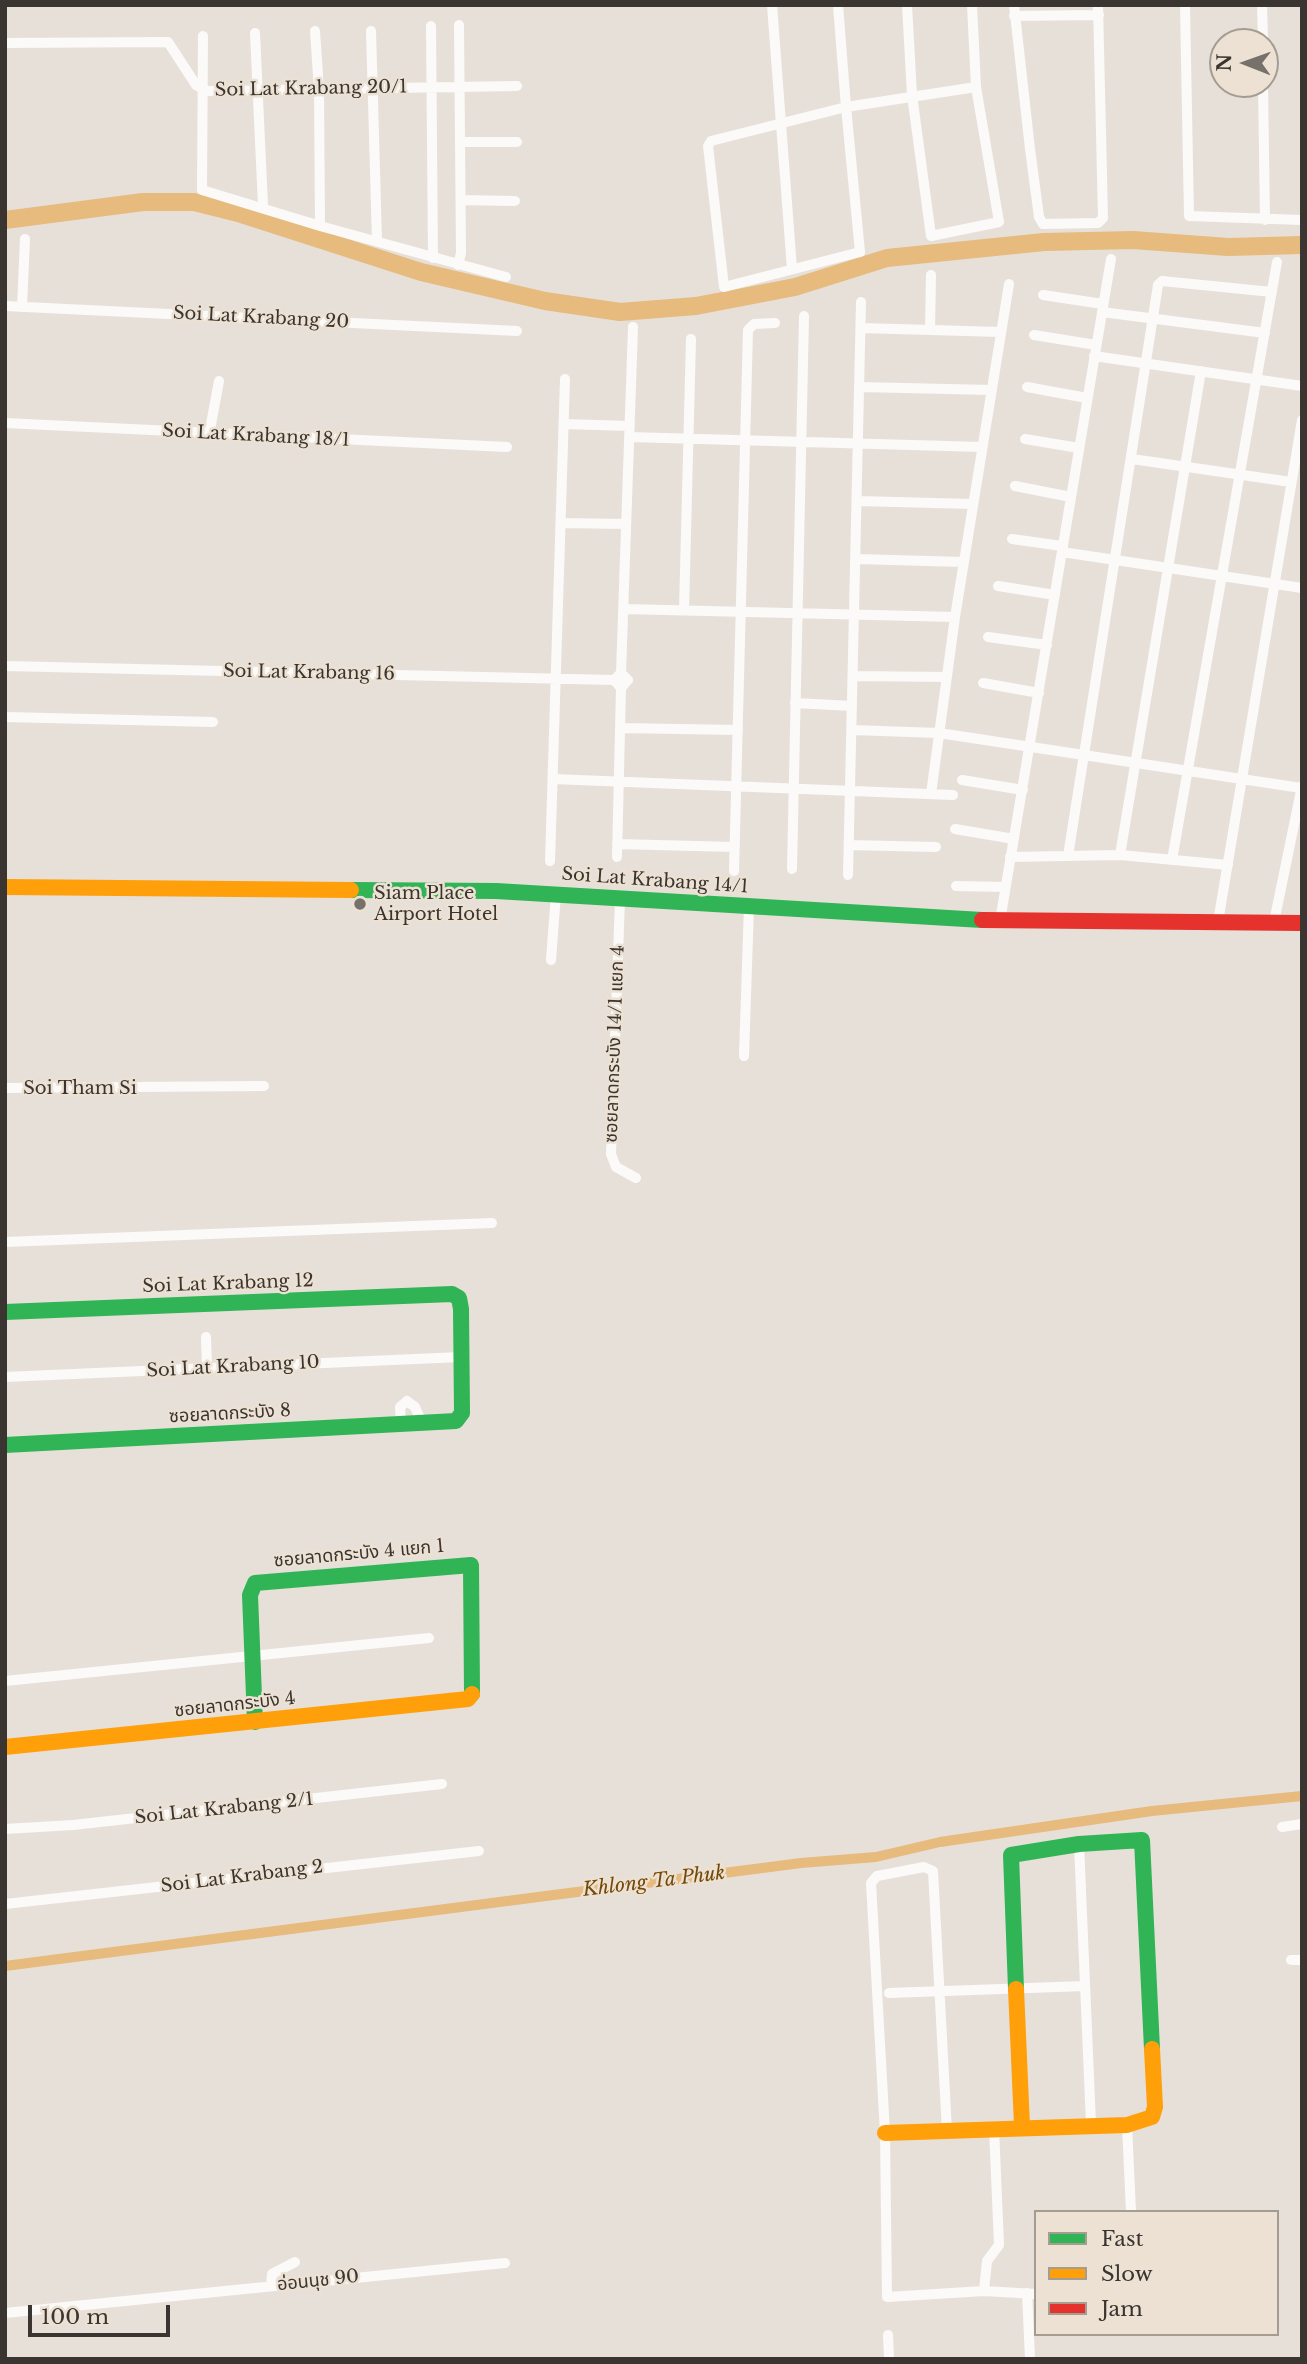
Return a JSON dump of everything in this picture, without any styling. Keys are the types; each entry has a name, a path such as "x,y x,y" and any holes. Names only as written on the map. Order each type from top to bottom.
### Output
{"street":[{"path":"772,5 792,270"},
{"path":"838,5 846,107 860,252 726,288 722,285 708,146 711,141 846,107 976,87"},
{"path":"907,5 912,95 931,236 999,222 976,87 972,5"},
{"path":"1185,5 1189,216 1302,220"},
{"path":"1262,5 1263,28"},
{"path":"1098,10 1102,218 1098,223 1040,221 1014,11 1098,10"},
{"path":"458,265 461,200 459,25"},
{"path":"431,26 434,87 433,258"},
{"path":"315,31 319,90 320,226"},
{"path":"371,31 377,241"},
{"path":"255,33 263,206"},
{"path":"203,36 202,190 263,206 320,226 506,277"},
{"name":"Soi Lat Krabang 20/1","path":"5,43 169,42 202,90 517,86"},
{"path":"1263,98 1265,220"},
{"path":"461,142 517,142"},
{"path":"461,200 515,201"},
{"path":"22,307 25,239"},
{"path":"1000,920 1111,259"},
{"path":"1172,860 1277,262"},
{"path":"930,330 931,275"},
{"path":"1068,856 1157,290 1162,281 1272,292"},
{"path":"931,794 955,617 1009,284"},
{"path":"1043,295 1154,320 1265,333"},
{"path":"848,875 861,302"},
{"name":"Soi Lat Krabang 20","path":"5,306 517,331"},
{"path":"792,869 804,316"},
{"path":"734,871 748,330 754,324 775,323"},
{"path":"617,857 619,680 624,609 632,327"},
{"path":"861,328 1001,332"},
{"path":"1034,335 1147,364 1302,386"},
{"path":"684,610 691,339"},
{"path":"1120,855 1201,372"},
{"path":"550,861 565,379"},
{"path":"209,435 219,381"},
{"path":"859,387 992,390"},
{"path":"1027,387 1087,398"},
{"path":"1218,922 1302,420"},
{"name":"Soi Lat Krabang 18/1","path":"5,423 209,435 507,447"},
{"path":"564,424 689,438 982,447"},
{"path":"1025,439 1079,447"},
{"path":"1132,459 1291,482"},
{"path":"1014,486 1070,497"},
{"path":"857,501 973,504"},
{"path":"561,523 626,524"},
{"path":"1012,539 1116,560 1302,588"},
{"path":"856,559 964,562"},
{"path":"998,586 1055,595"},
{"path":"624,609 955,617"},
{"path":"988,637 1047,645"},
{"name":"Soi Lat Krabang 16","path":"5,666 619,680"},
{"path":"853,676 947,677"},
{"path":"983,683 1039,693"},
{"path":"795,703 852,706"},
{"path":"5,717 213,722"},
{"path":"620,728 738,730"},
{"path":"852,730 939,733 1302,787 1274,922"},
{"path":"552,779 953,795"},
{"path":"962,780 1023,790"},
{"path":"955,829 1014,839"},
{"path":"617,844 735,847"},
{"path":"849,845 936,847"},
{"path":"1010,857 1120,855 1228,865"},
{"path":"957,886 1005,887"},
{"name":"Soi Lat Krabang 14/1","path":"5,887 496,891 1000,920 1302,923"},
{"path":"551,960 556,894"},
{"name":"ซอยลาดกระบัง 14/1 แยก 4","path":"620,899 611,1154 616,1167 636,1178"},
{"path":"744,1056 749,906"},
{"name":"Soi Tham Si","path":"5,1088 155,1089 264,1086"},
{"path":"5,1242 492,1223"},
{"name":"Soi Lat Krabang 12","path":"5,1312 452,1294 459,1298 461,1309 461,1357"},
{"path":"206,1337 207,1368"},
{"name":"Soi Lat Krabang 10","path":"5,1377 461,1357"},
{"name":"ซอยลาดกระบัง 8","path":"5,1445 456,1421 462,1413 461,1357"},
{"path":"401,1424 400,1407 407,1401 415,1407 422,1423"},
{"name":"ซอยลาดกระบัง 4 แยก 1","path":"255,1722 250,1595 255,1583 467,1563 472,1570 474,1633 474,1691 468,1699"},
{"path":"5,1681 429,1638"},
{"name":"ซอยลาดกระบัง 4","path":"5,1747 468,1699"},
{"name":"Soi Lat Krabang 2/1","path":"5,1829 73,1825 442,1784"},
{"path":"1282,1827 1302,1824"},
{"path":"885,2133 1022,2126 1127,2125 1152,2117 1155,2107 1143,1844 1138,1839 1079,1844 1011,1855 1022,2126"},
{"path":"1079,1844 1091,2124"},
{"name":"Soi Lat Krabang 2","path":"5,1904 479,1851"},
{"path":"947,2131 933,1871 923,1867 877,1877 871,1883 885,2133 887,2297 985,2291 1031,2293 1030,2359"},
{"path":"888,1993 1085,1986"},
{"path":"1127,2125 1131,2210"},
{"path":"985,2291 987,2261 999,2245 994,2128"},
{"path":"271,2286 272,2274 295,2262"},
{"name":"อ่อนนุช 90","path":"5,2313 505,2263"},
{"path":"888,2335 888,2359"}],"waterway":[{"path":"5,220 143,202 194,202 238,213 421,272 545,301 620,312 696,306 795,287 887,258 1044,242 1133,240 1228,247 1302,245"},
{"name":"Khlong Ta Phuk","path":"5,1966 801,1863 876,1857 940,1842 1152,1811 1302,1796"}],"traffic: fast":[{"path":"351,890 496,891 982,920"},
{"path":"5,1312 452,1294 459,1298 461,1309 462,1413 456,1421 5,1445"},
{"path":"255,1722 250,1595 255,1583 471,1565 472,1694"},
{"path":"1016,1989 1011,1855 1079,1844 1142,1840 1152,2049"}],"traffic: slow":[{"path":"5,887 351,890"},
{"path":"5,1747 468,1699 472,1694"},
{"path":"1016,1989 1022,2126"},
{"path":"885,2133 1127,2125 1152,2117 1155,2107 1152,2049"}],"traffic: jam":[{"path":"982,920 1302,923"}],"place":[{"name":"Siam Place Airport Hotel","path":"360,904"}]}
